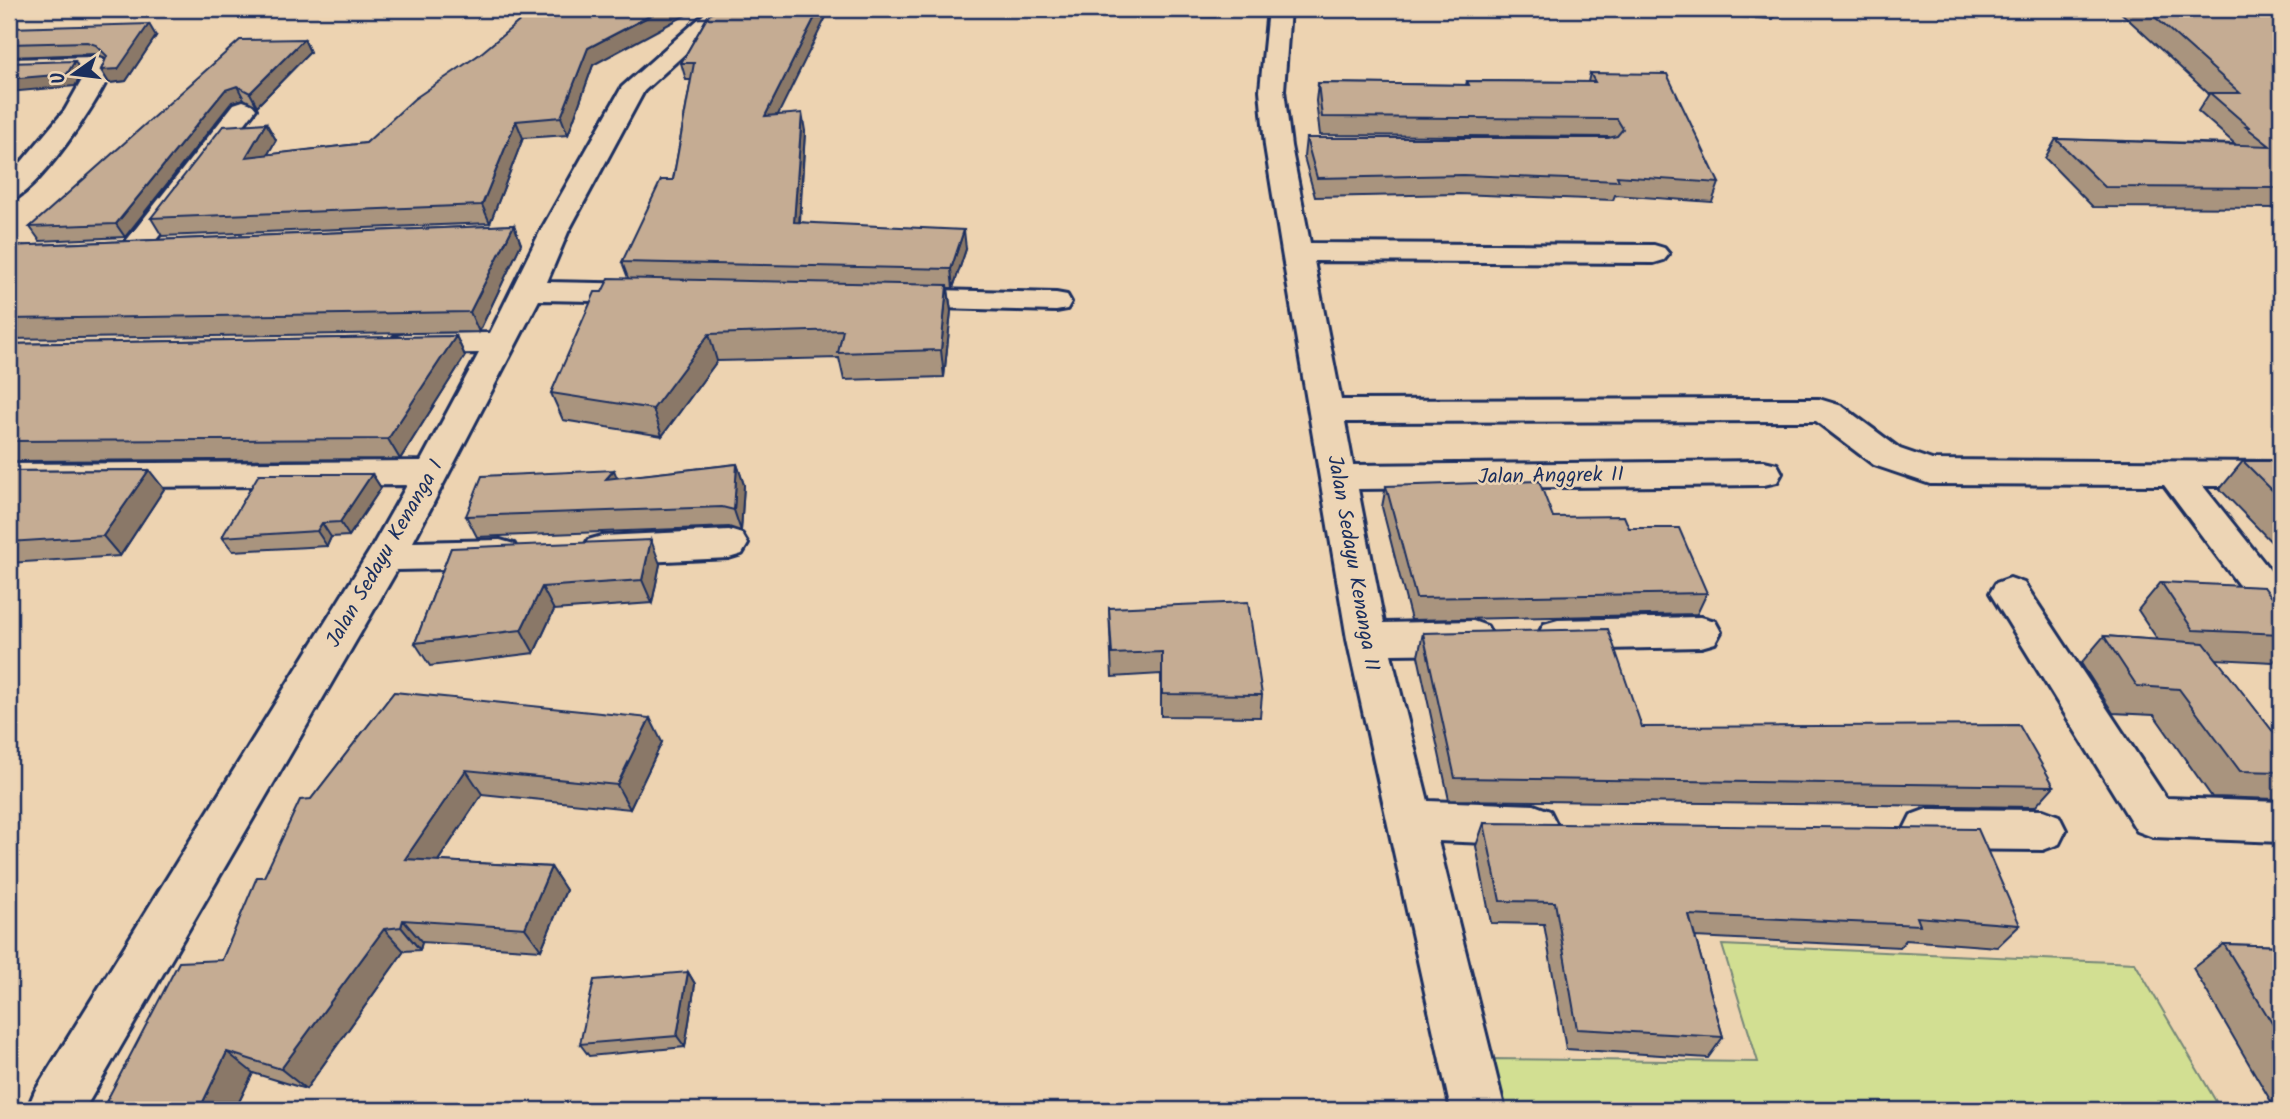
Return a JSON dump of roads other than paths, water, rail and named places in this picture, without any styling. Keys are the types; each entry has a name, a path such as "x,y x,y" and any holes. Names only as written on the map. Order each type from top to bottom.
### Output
{"street":[{"name":"Jalan Sedayu Kenanga I","path":"54,1110 335,637 386,556 432,473 528,290 540,232 634,87 723,9"},
{"name":"Jalan Sedayu Kenanga II","path":"1279,9 1272,90 1292,146 1297,252 1367,639 1478,1110"},
{"path":"9,66 94,64 100,69 91,89 44,153 9,193"},
{"path":"177,245 123,247 243,109"},
{"path":"9,155 44,153"},
{"path":"1297,252 1654,254"},
{"path":"528,290 681,294"},
{"path":"875,298 1056,302"},
{"path":"378,345 501,343"},
{"path":"1326,411 1819,410 1830,414 1886,457 1930,472 2281,474"},
{"path":"9,476 432,473"},
{"name":"Jalan Anggrek II","path":"1339,477 1764,473"},
{"path":"2175,475 2281,611"},
{"path":"386,556 729,544"},
{"path":"2010,593 2153,817 2281,822"},
{"path":"1367,639 1701,632"},
{"path":"1410,820 1446,824 1571,825"},
{"path":"1890,828 2043,830"}]}
